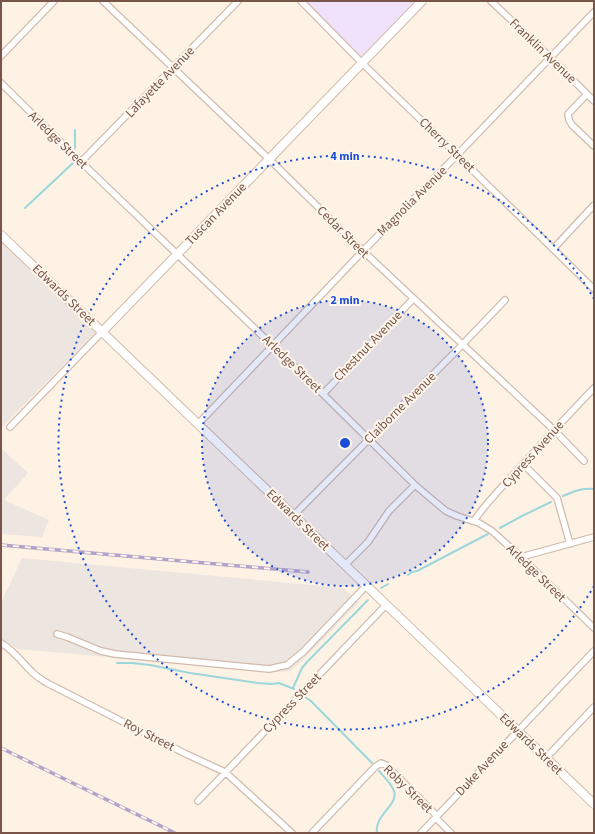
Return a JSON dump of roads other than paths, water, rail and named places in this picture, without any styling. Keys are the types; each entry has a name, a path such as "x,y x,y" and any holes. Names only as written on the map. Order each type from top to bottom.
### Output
{"main road":[{"name":"Tuscan Avenue","path":"102,332 422,1"},
{"name":"Edwards Street","path":"1,236 594,804"}],"street":[{"path":"1,56 54,1"},
{"name":"Cedar Street","path":"103,1 413,299 554,430 584,461"},
{"name":"Lafayette Avenue","path":"81,162 238,1"},
{"name":"Cherry Street","path":"301,1 362,63 594,289"},
{"name":"Franklin Avenue","path":"491,1 594,101"},
{"name":"Magnolia Avenue","path":"198,424 594,12"},
{"name":"Arledge Street","path":"1,83 81,162 273,345 415,485 446,511 484,525 492,531 594,628"},
{"path":"587,94 568,114 572,125 594,146"},
{"path":"553,249 594,205"},
{"name":"Chestnut Avenue","path":"323,394 413,299"},
{"name":"Claiborne Avenue","path":"294,516 505,300"},
{"name":"Tuscan Avenue","path":"10,427 102,332"},
{"name":"Cypress Avenue","path":"474,521 482,509 594,388"},
{"path":"523,464 557,498 570,544"},
{"path":"345,565 368,542 389,511 415,485"},
{"path":"521,557 594,537"},
{"path":"57,634 101,651 116,654 269,669 287,665 303,652 366,586"},
{"name":"Cypress Street","path":"198,801 386,605"},
{"name":"Roy Street","path":"1,643 33,673 48,683 186,754 225,772 292,833"},
{"name":"Duke Avenue","path":"421,833 594,651"},
{"path":"546,758 594,707"},
{"name":"Roby Street","path":"312,833 374,767 381,763 386,765 434,813 451,833"}],"waterway":[{"path":"75,130 75,148"},
{"path":"25,208 73,163"},
{"path":"563,496 578,490 594,489"},
{"path":"500,528 551,502"},
{"path":"408,575 488,534"},
{"path":"381,588 388,584"},
{"path":"293,688 302,668 307,662 368,600"},
{"path":"117,663 150,665 190,673 258,683 279,683 294,689"},
{"path":"305,697 311,701 372,763"},
{"path":"377,833 379,821 395,796 391,785 379,771"}],"railway":[{"path":"1,545 308,572"},
{"path":"1,748 175,833"}]}
